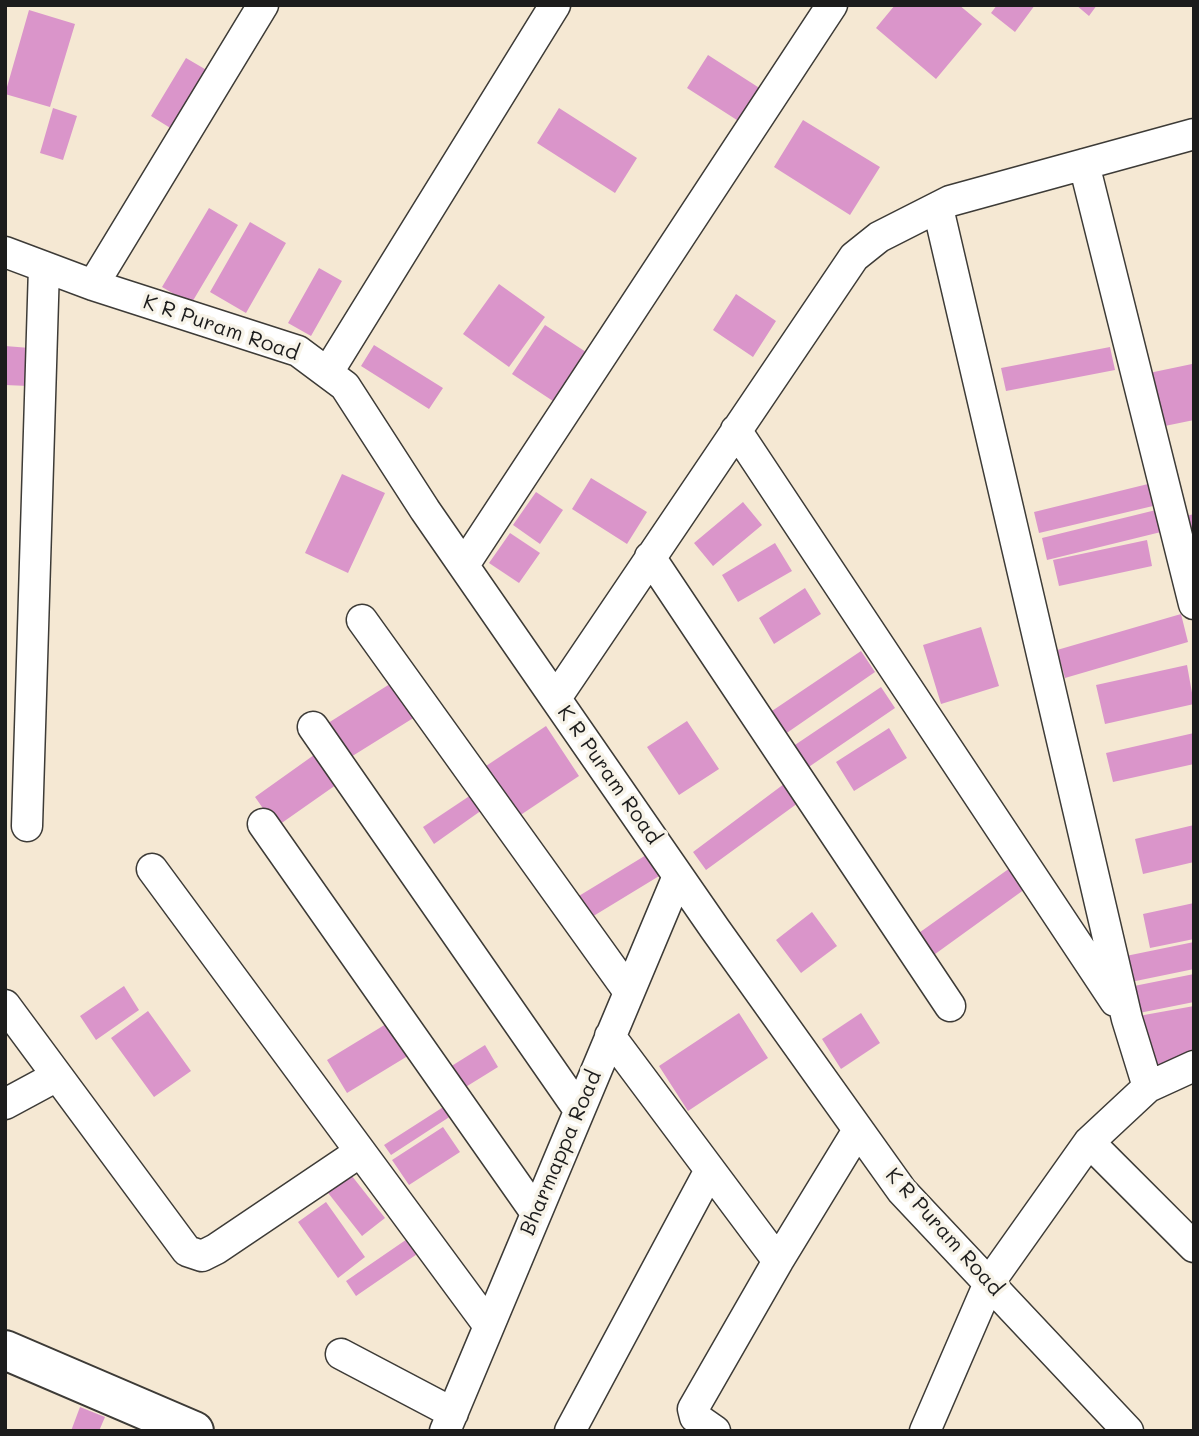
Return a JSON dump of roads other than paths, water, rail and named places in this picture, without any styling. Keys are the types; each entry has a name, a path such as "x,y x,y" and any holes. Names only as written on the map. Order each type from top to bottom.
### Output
{"street":[{"path":"93,285 263,5"},
{"path":"328,372 555,5"},
{"path":"464,565 832,5"},
{"path":"556,698 854,257 879,237 950,201 1194,134"},
{"path":"1084,164 1194,604"},
{"path":"938,208 1127,1019 1148,1087"},
{"name":"K R Puram Road","path":"5,252 93,285 298,351 345,386 464,565 678,876 902,1191 1128,1431"},
{"path":"27,826 44,267"},
{"path":"736,430 1127,1019"},
{"path":"650,557 950,1006"},
{"path":"362,620 629,992"},
{"path":"313,727 579,1110"},
{"path":"263,824 536,1213"},
{"path":"152,869 489,1326"},
{"name":"Bharmappa Road","path":"449,1422 678,876"},
{"path":"5,1005 187,1251 202,1256 360,1152"},
{"path":"610,1036 778,1261"},
{"path":"925,1431 989,1283 1089,1142 1148,1087 1194,1066"},
{"path":"5,1104 57,1076"},
{"path":"715,1431 695,1417 693,1409 778,1261 858,1130"},
{"path":"1089,1142 1194,1247"},
{"path":"570,1431 710,1170"},
{"path":"5,1350 194,1431"},
{"path":"341,1354 449,1422"}]}
